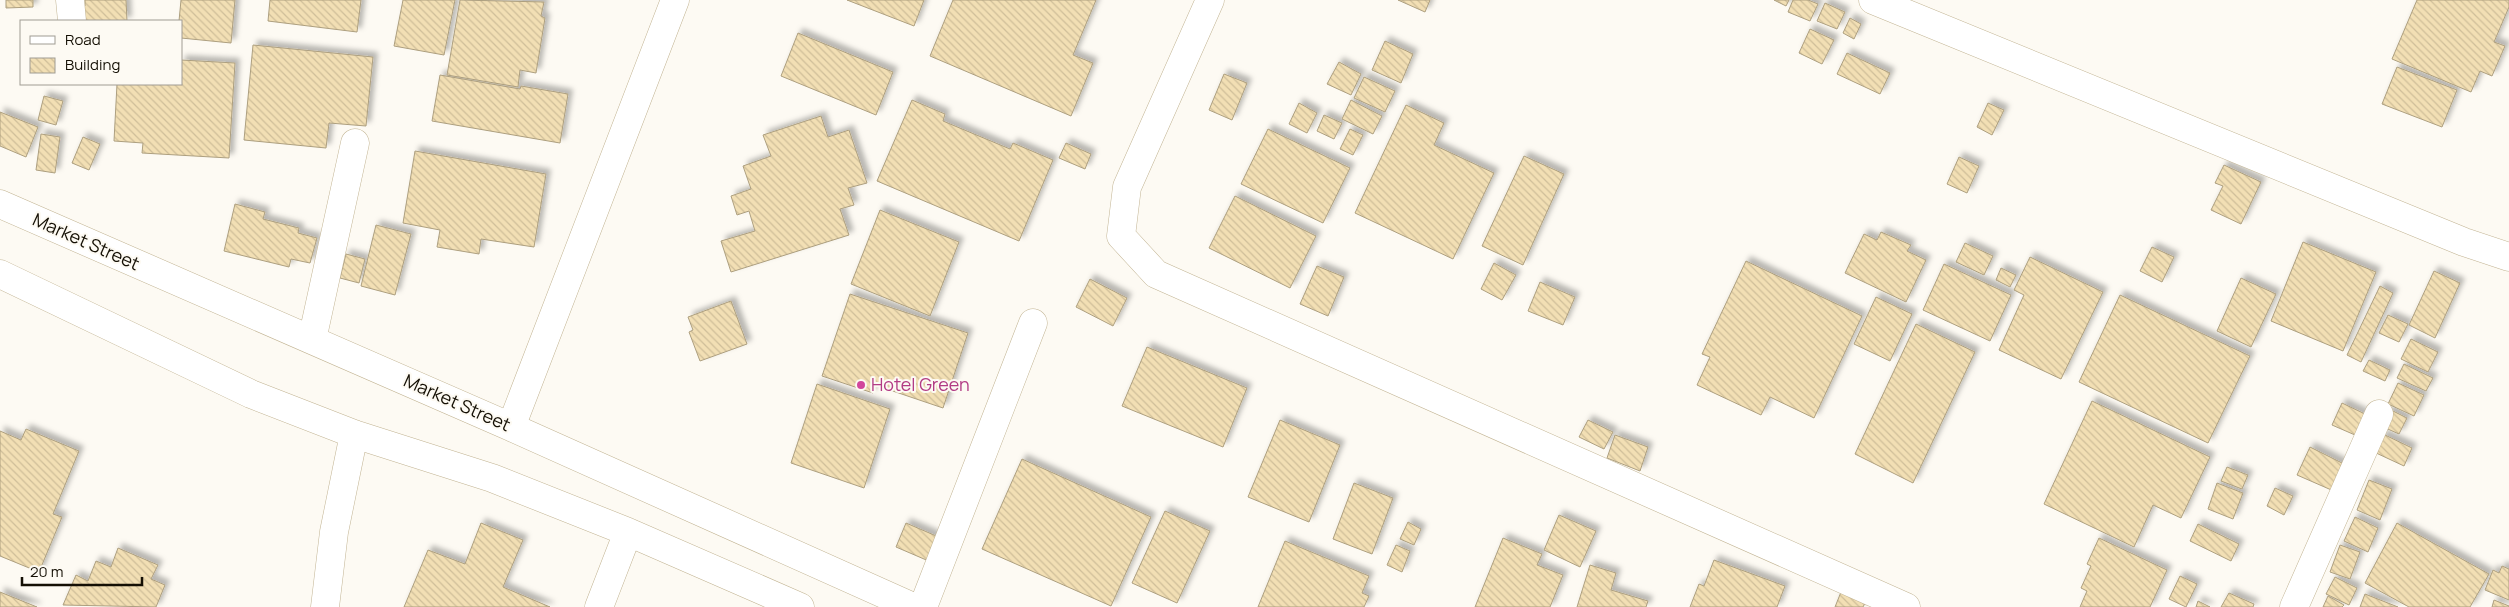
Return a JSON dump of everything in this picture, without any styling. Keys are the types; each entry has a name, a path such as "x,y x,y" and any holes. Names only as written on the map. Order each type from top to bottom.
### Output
{"street":[{"path":"70,0 72,20"},
{"path":"511,427 675,0"},
{"path":"1210,0 1127,187 1121,236 1156,274 1906,607"},
{"path":"1873,0 2464,242 2509,257"},
{"path":"312,340 355,143"},
{"name":"Market Street","path":"0,204 511,427 912,607"},
{"path":"0,274 251,394 354,434 492,478 628,532 800,607"},
{"path":"923,607 1033,323"},
{"path":"2294,607 2379,414"},
{"path":"325,607 334,532 354,434"},
{"path":"599,607 628,532"}],"building":[{"path":"6,0 33,0 33,7 6,8"},
{"path":"85,0 126,0 127,20 80,20 79,7 85,6"},
{"path":"181,0 235,0 231,43 182,38 182,20 179,20"},
{"path":"270,0 361,0 357,32 268,21"},
{"path":"403,0 455,0 444,55 394,46"},
{"path":"460,0 544,2 541,16 545,18 536,73 520,70 518,87 447,75"},
{"path":"847,0 924,0 914,26"},
{"path":"953,0 1096,0 1073,55 1093,63 1071,116 930,56"},
{"path":"1398,0 1430,0 1425,12"},
{"path":"1774,0 1789,0 1786,6"},
{"path":"1793,0 1808,0 1818,4 1810,21 1788,12"},
{"path":"2417,0 2509,0 2509,7 2494,42 2505,46 2492,76 2480,71 2471,92 2392,59"},
{"path":"1825,3 1845,12 1837,29 1817,21"},
{"path":"1850,18 1861,24 1854,39 1843,33"},
{"path":"1810,29 1834,40 1822,64 1799,53"},
{"path":"798,33 893,72 876,115 781,76"},
{"path":"1385,41 1413,54 1401,83 1372,70"},
{"path":"253,45 373,57 366,126 329,123 326,148 244,140"},
{"path":"1847,53 1890,73 1880,94 1837,74"},
{"path":"182,60 235,63 229,158 142,153 143,143 114,141 117,85 182,85"},
{"path":"1339,62 1361,74 1351,95 1327,84"},
{"path":"2397,67 2457,90 2442,127 2382,104"},
{"path":"1224,74 1247,83 1232,120 1209,110"},
{"path":"440,75 520,89 521,86 568,94 560,143 432,121"},
{"path":"1364,77 1395,91 1385,112 1354,98"},
{"path":"44,96 63,101 56,125 38,120"},
{"path":"912,100 945,114 943,121 1010,149 1013,143 1053,160 1019,241 877,181"},
{"path":"1351,100 1382,116 1373,134 1342,119"},
{"path":"1299,103 1317,113 1307,133 1289,124"},
{"path":"1988,103 2004,110 1992,135 1977,127"},
{"path":"1406,105 1444,123 1434,145 1494,173 1453,259 1355,213"},
{"path":"0,112 38,127 26,157 0,146"},
{"path":"1324,115 1342,123 1334,139 1317,131"},
{"path":"821,116 828,137 849,130 867,183 848,188 854,205 840,209 849,235 731,272 721,241 755,231 749,211 737,215 731,196 751,189 743,166 771,156 763,135"},
{"path":"1268,129 1350,168 1323,223 1241,184"},
{"path":"1350,129 1363,135 1353,155 1340,149"},
{"path":"41,134 60,137 55,173 36,170"},
{"path":"83,137 100,144 89,170 72,163"},
{"path":"1066,143 1091,154 1085,169 1059,158"},
{"path":"415,151 546,174 534,247 481,239 479,254 437,247 440,230 403,223"},
{"path":"1524,156 1564,174 1523,265 1482,246"},
{"path":"1959,157 1979,166 1967,193 1947,184"},
{"path":"2224,165 2261,182 2241,224 2211,210 2223,186 2215,183"},
{"path":"1235,196 1316,236 1290,288 1209,248"},
{"path":"235,204 265,212 263,219 299,228 298,233 317,238 310,263 291,259 289,267 224,251"},
{"path":"880,210 959,242 930,316 851,284"},
{"path":"376,225 411,234 395,295 361,286"},
{"path":"1881,232 1911,245 1907,251 1926,260 1906,302 1845,273 1864,234 1877,240"},
{"path":"2303,242 2376,272 2343,351 2271,321"},
{"path":"1965,243 1993,256 1984,275 1956,262"},
{"path":"2152,247 2174,257 2162,282 2140,271"},
{"path":"346,254 365,259 359,283 340,278"},
{"path":"2030,257 2103,292 2061,379 1999,350 2024,295 2014,290"},
{"path":"1746,261 1862,316 1814,418 1770,397 1761,415 1697,385 1710,357 1702,354"},
{"path":"1494,263 1516,275 1502,300 1481,289"},
{"path":"1944,264 2011,295 1990,341 1923,310"},
{"path":"1317,266 1344,277 1328,316 1300,304"},
{"path":"2001,268 2016,275 2010,287 1996,280"},
{"path":"2434,271 2460,283 2435,338 2409,325"},
{"path":"2241,278 2276,294 2251,347 2217,331"},
{"path":"1090,279 1127,298 1113,326 1076,307"},
{"path":"1540,282 1575,297 1563,325 1528,311"},
{"path":"2380,286 2393,293 2361,362 2347,355"},
{"path":"850,294 968,333 943,408 875,385 873,393 822,376"},
{"path":"2120,295 2250,356 2208,443 2079,382"},
{"path":"1876,297 1912,314 1890,361 1854,344"},
{"path":"731,301 747,344 700,361 689,332 693,330 688,317"},
{"path":"2388,315 2408,324 2399,342 2379,333"},
{"path":"1916,324 1975,352 1913,483 1855,454"},
{"path":"2411,339 2438,352 2428,372 2401,359"},
{"path":"1147,347 1247,388 1223,447 1122,406"},
{"path":"2369,360 2390,370 2385,381 2363,371"},
{"path":"2404,364 2433,378 2426,391 2397,378"},
{"path":"2398,383 2424,395 2414,416 2388,404"},
{"path":"817,384 890,409 864,488 791,463"},
{"path":"2092,401 2210,457 2181,518 2153,505 2134,547 2044,504"},
{"path":"2342,403 2365,414 2355,435 2332,425"},
{"path":"2389,409 2407,418 2399,434 2381,426"},
{"path":"1280,420 1340,445 1309,522 1248,497"},
{"path":"1588,420 1613,432 1604,449 1579,437"},
{"path":"26,429 79,451 53,514 62,517 39,572 0,556 0,431 21,440"},
{"path":"2383,434 2412,448 2404,466 2374,452"},
{"path":"1615,435 1648,447 1640,471 1607,458"},
{"path":"2310,447 2348,466 2336,492 2297,475"},
{"path":"1022,459 1151,517 1111,606 982,549"},
{"path":"2227,467 2248,475 2242,489 2221,481"},
{"path":"2369,480 2392,489 2380,520 2357,510"},
{"path":"1354,483 1393,498 1372,554 1333,539"},
{"path":"2217,483 2243,493 2233,519 2208,509"},
{"path":"2275,488 2293,496 2284,515 2267,506"},
{"path":"1165,511 1210,531 1177,603 1132,583"},
{"path":"1559,515 1596,531 1580,567 1544,550"},
{"path":"2355,517 2378,528 2368,552 2344,541"},
{"path":"1408,522 1421,529 1414,545 1400,539"},
{"path":"481,523 523,540 503,587 550,607 404,607 428,550 465,564"},
{"path":"906,523 941,538 931,562 896,547"},
{"path":"2397,523 2489,574 2470,607 2409,607 2365,583"},
{"path":"2198,524 2239,544 2231,561 2190,541"},
{"path":"1503,538 1542,554 1537,565 1563,575 1550,607 1475,607"},
{"path":"2099,538 2167,570 2150,607 2080,607 2087,591 2081,588 2091,566 2087,564"},
{"path":"1285,541 1369,576 1362,593 1369,596 1364,607 1258,607"},
{"path":"1396,545 1410,551 1402,572 1387,565"},
{"path":"2340,545 2360,552 2350,579 2330,572"},
{"path":"118,548 158,565 151,579 165,585 156,607 63,605 76,575 88,581 96,561 111,567"},
{"path":"1714,560 1785,586 1777,607 1690,607 1699,584 1704,586"},
{"path":"1590,565 1616,573 1611,590 1648,601 1646,607 1577,607"},
{"path":"2502,566 2509,569 2509,600 2485,590 2493,570 2499,573"},
{"path":"2180,576 2197,584 2186,607 2169,599"},
{"path":"2335,577 2357,588 2349,605 2326,594"},
{"path":"0,592 37,607 0,607"},
{"path":"1841,592 1866,601 1863,607 1835,607"},
{"path":"2229,593 2254,604 2253,607 2221,607"},
{"path":"2365,594 2398,607 2360,607"},
{"path":"2328,596 2344,605 2342,607 2323,607"},
{"path":"2494,600 2509,606 2509,607 2492,607"},
{"path":"2198,601 2210,607 2196,607"}],"place":[{"name":"Hotel Green","path":"861,385"}]}
